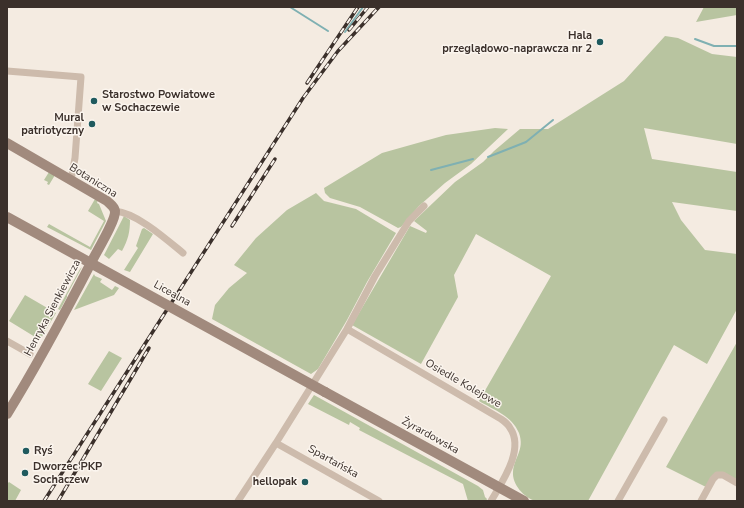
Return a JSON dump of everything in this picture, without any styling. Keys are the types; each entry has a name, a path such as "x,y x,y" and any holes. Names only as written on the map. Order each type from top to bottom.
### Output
{"main road":[{"name":"Botaniczna","path":"7,143 107,201 115,210"},
{"name":"Henryka Sienkiewicza","path":"7,414 42,357 114,217 115,210"},
{"name":"Licealna","path":"7,217 326,392"},
{"name":"Żyrardowska","path":"326,392 524,501"}],"street":[{"path":"7,71 81,77 75,158 71,180"},
{"path":"238,501 317,378 347,329 375,276 409,222 424,206"},
{"name":"Botaniczna","path":"115,210 123,212 163,236 183,253"},
{"path":"7,220 89,266"},
{"name":"Osiedle Kolejowe","path":"347,329 501,419 510,428 515,438 515,450 508,470 498,488"},
{"path":"7,341 30,354"},
{"path":"618,501 664,420"},
{"name":"Spartańska","path":"276,443 379,501"},
{"path":"701,501 715,477 719,475 723,475 737,483"},
{"path":"491,501 498,488"}],"green space":[{"path":"704,7 737,7 737,15 696,22"},
{"path":"665,36 678,38 712,54 737,57 737,144 644,128 652,159 737,172 737,211 672,202 681,220 705,250 737,254 737,309 707,364 674,345 588,501 536,501 523,494 514,481 513,472 521,444 521,439 516,427 502,414 479,401 551,276 476,234 454,275 458,297 421,364 352,325 410,226 426,233 427,231 414,221 455,182 483,162 520,129 548,129 624,81"},
{"path":"495,128 508,129 471,164 445,183 419,206 401,227 398,228 360,207 330,198 325,193 324,188 382,153 446,135"},
{"path":"49,172 55,175 49,185 47,184 48,182 44,180"},
{"path":"316,193 324,201 356,209 396,233 318,369 311,374 212,319 215,305 229,288 247,273 234,265 256,238 287,210"},
{"path":"95,199 98,200 97,203 99,204 106,221 91,250 47,227 49,224 90,247 104,221 88,211"},
{"path":"124,216 130,220 127,240 122,251 118,249 109,259 104,255"},
{"path":"144,228 153,234 130,272 124,270 138,248 136,246 142,229"},
{"path":"82,267 60,310 58,309 80,269"},
{"path":"94,274 102,279 100,282 112,290 115,286 119,288 114,295 74,310"},
{"path":"25,295 56,313 40,340 9,321"},
{"path":"737,342 737,481 724,473 706,487 666,467"},
{"path":"109,351 122,358 101,391 88,384"},
{"path":"314,395 478,486 483,490 487,499 486,501 468,501 463,484 359,430 360,428 350,422 349,425 308,404"},
{"path":"9,482 21,490 15,501 7,501 7,484"}],"waterway":[{"path":"290,7 328,31"},
{"path":"345,32 363,7"},
{"path":"695,39 714,46 737,46"},
{"path":"488,157 526,142 553,120"},
{"path":"431,170 473,159"}],"railway":[{"path":"307,83 358,7"},
{"path":"349,30 368,7"},
{"path":"44,501 303,98 338,51 379,7"},
{"path":"232,226 275,159"},
{"path":"58,501 149,348"}],"place":[{"name":"Hala przeglądowo-naprawcza nr 2","path":"600,42"},
{"name":"Starostwo Powiatowe w Sochaczewie","path":"94,101"},
{"name":"Mural patriotyczny","path":"92,124"},
{"name":"Ryś","path":"26,451"},
{"name":"Dworzec PKP Sochaczew","path":"25,473"},
{"name":"hellopak","path":"305,482"}]}
